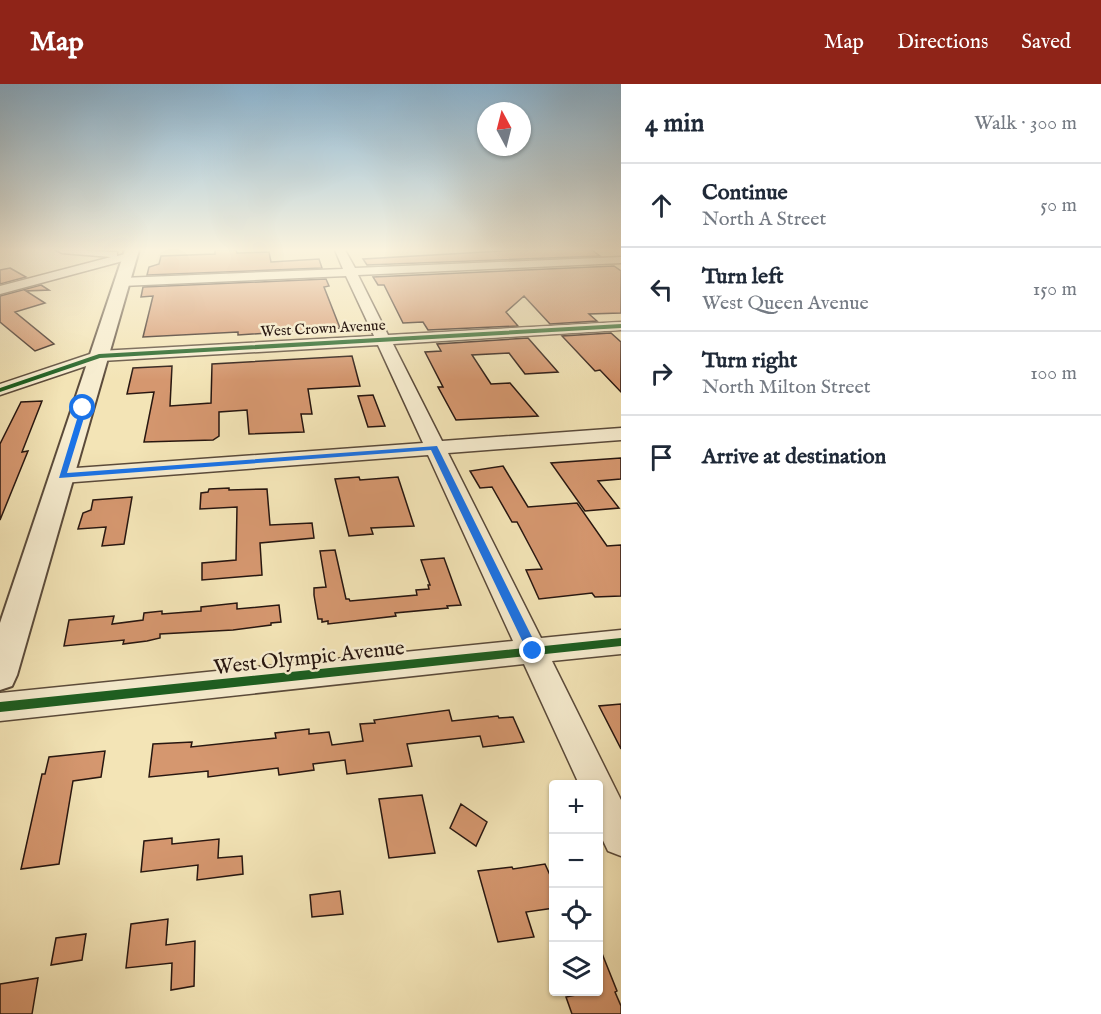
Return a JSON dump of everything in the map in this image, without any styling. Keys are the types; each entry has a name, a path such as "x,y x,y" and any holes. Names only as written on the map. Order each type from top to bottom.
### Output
{"street":[{"path":"0,675 118,293"},
{"path":"360,293 594,780"},
{"name":"West Crown Avenue","path":"0,390 99,356 621,327"},
{"path":"62,476 621,434"},
{"name":"West Olympic Avenue","path":"0,707 621,642"},
{"path":"603,800 621,838"}],"building":[{"path":"30,293 45,303 15,312 54,344 35,351 0,322 0,296"},
{"path":"142,293 326,293 340,328 238,335 238,332 143,337 153,296 141,297"},
{"path":"388,293 621,293 621,313 589,314 597,321 550,324 524,296 506,312 518,326 428,330 423,322 403,323"},
{"path":"611,333 621,342 621,392 600,370 595,371 562,336"},
{"path":"528,338 558,372 525,374 509,353 472,355 491,384 510,383 538,416 456,420 438,387 443,387 425,352 441,351 437,344"},
{"path":"352,356 360,386 308,389 312,414 301,414 304,432 249,434 247,410 219,412 219,436 213,440 144,442 154,392 127,394 133,368 172,366 170,406 211,403 212,364"},
{"path":"373,395 385,426 368,427 358,396"},
{"path":"42,401 22,452 28,451 0,520 0,444 21,402"},
{"path":"621,458 621,479 598,481 619,508 585,511 551,463"},
{"path":"503,466 528,507 577,503 607,546 621,545 621,596 595,597 592,593 539,599 526,570 542,569 517,522 512,522 492,487 480,488 470,471"},
{"path":"359,477 360,480 398,477 414,526 371,528 373,534 349,536 335,479"},
{"path":"229,488 229,490 267,489 270,525 312,523 314,538 260,543 262,575 202,580 202,563 236,560 237,507 200,509 201,493 208,492 209,489"},
{"path":"132,497 124,544 102,546 106,527 78,529 83,513 91,510 93,500"},
{"path":"335,550 346,599 350,601 417,595 416,590 429,589 428,585 430,585 421,560 444,558 461,605 395,613 396,616 328,624 328,621 322,622 322,619 318,619 314,595 314,588 326,587 320,551"},
{"path":"237,603 237,609 279,605 281,622 233,630 160,634 160,638 123,644 124,640 64,646 69,620 114,616 112,624 143,620 144,613 201,611 201,607"},
{"path":"621,704 621,749 599,706"},
{"path":"449,710 452,721 498,716 499,718 513,717 524,742 483,747 480,736 407,744 412,766 347,774 345,760 313,764 314,770 279,775 278,768 208,777 208,771 149,777 153,744 192,742 191,747 276,738 275,733 309,729 309,734 329,732 332,745 363,741 360,724"},
{"path":"105,751 101,777 73,781 59,864 21,869 42,774 45,774 49,757"},
{"path":"422,795 435,853 389,858 379,799"},
{"path":"461,804 487,822 476,846 450,828"},
{"path":"172,838 172,844 219,839 218,858 242,856 243,874 197,880 198,865 141,872 144,841"},
{"path":"545,864 549,873 549,909 526,912 534,937 498,942 478,871 512,867 513,869"},
{"path":"340,891 343,914 312,917 310,895"},
{"path":"168,919 166,945 195,941 194,986 171,990 172,963 126,968 131,924"},
{"path":"86,934 82,960 51,965 56,938"},
{"path":"603,956 617,991 615,992 621,1006 621,1014 572,1014 566,997 603,996"},
{"path":"38,978 32,1014 0,1014 0,984"}],"cycle path":[{"path":"0,390 99,356 621,326"},
{"path":"0,707 621,642"}],"route":[{"path":"83,408 62,476 434,448 533,651"}]}
